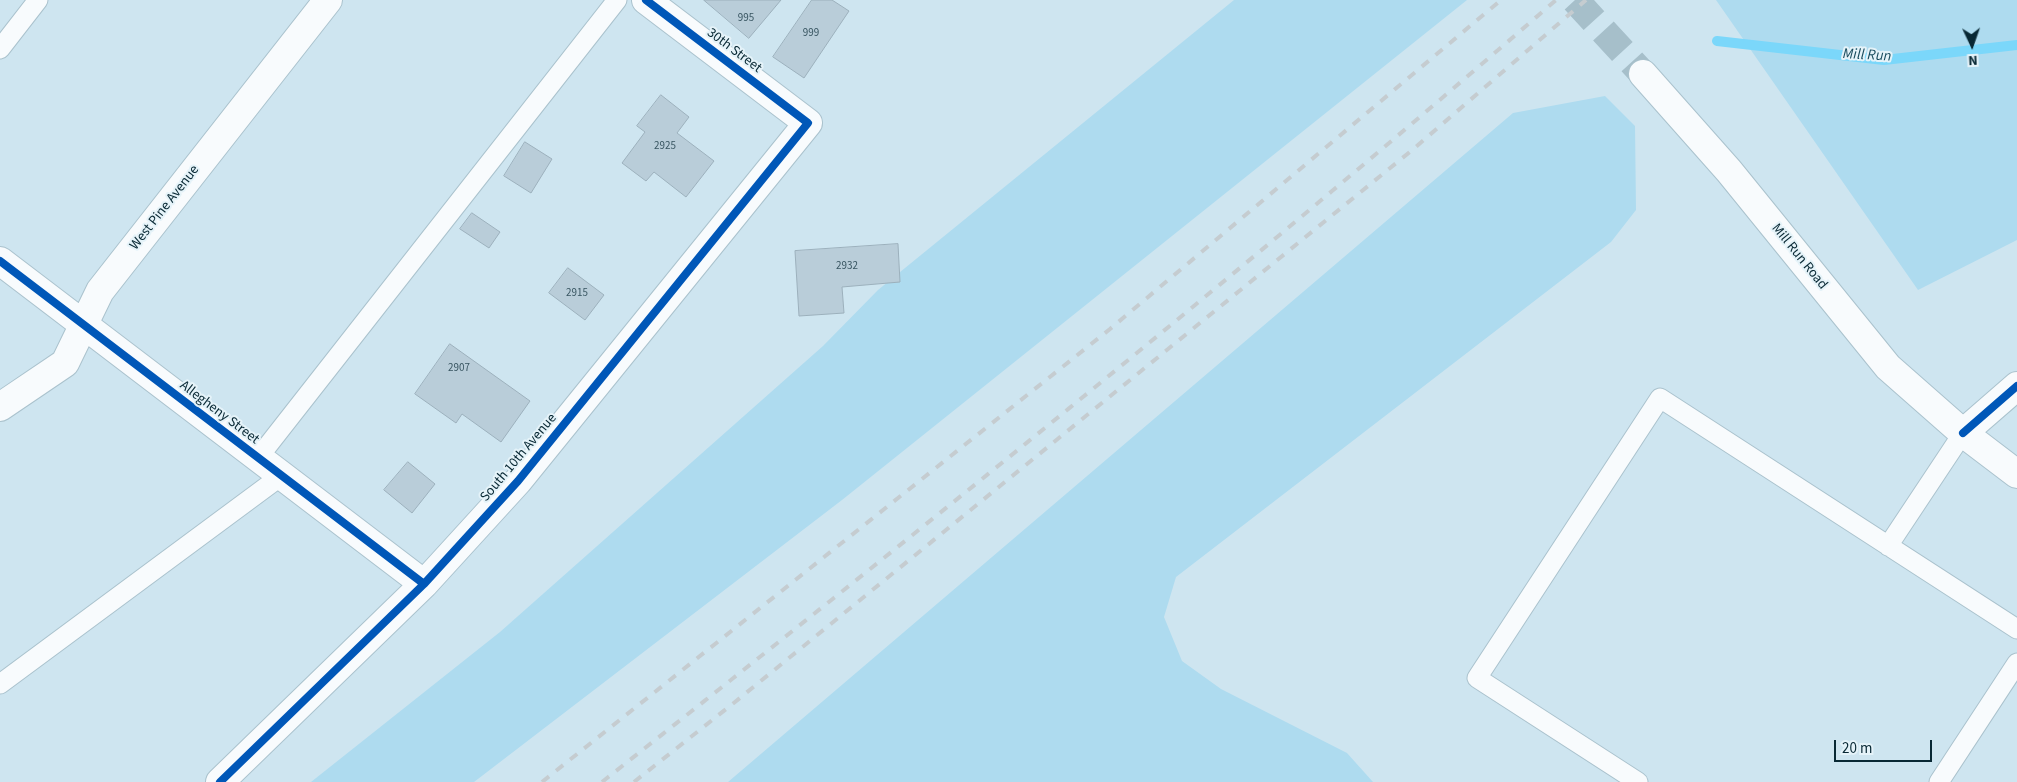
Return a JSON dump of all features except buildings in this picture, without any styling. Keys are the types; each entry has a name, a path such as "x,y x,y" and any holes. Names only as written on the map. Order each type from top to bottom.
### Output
{"street":[{"name":"West Pine Avenue","path":"0,407 65,362 100,291 328,0"},
{"name":"30th Street","path":"646,0 808,123"},
{"name":"Mill Run Road","path":"1643,74 1729,171 1888,367 1963,433 2017,474"},
{"name":"South 10th Avenue","path":"220,782 424,584 518,481 808,123"},
{"name":"Allegheny Street","path":"0,261 424,584"},
{"path":"1963,433 2017,386"}],"lane":[{"path":"0,49 38,0"},
{"path":"258,458 617,0"},
{"path":"1638,782 1477,678 1660,398 2017,629"},
{"path":"1888,546 1963,433"},
{"path":"0,684 282,476"},
{"path":"1939,782 2017,663"}],"shaded area":[{"path":"1234,0 1467,0 842,500 474,782 311,782 500,632 823,346 878,290"},
{"path":"1716,0 2017,0 2017,240 1918,290"},
{"path":"1605,96 1635,126 1636,210 1611,242 1176,577 1164,617 1182,661 1221,689 1347,753 1373,782 728,782 1513,113"}],"waterway":[{"name":"Mill Run","path":"1717,41 1884,60 2017,45"}],"tunnel":[{"path":"1575,0 1643,74"}],"railway":[{"path":"542,782 1110,329 1501,0"},
{"path":"602,782 1084,396 1322,200 1556,0"},
{"path":"634,782 735,702 1411,151 1586,0"}],"cycle path":[{"path":"220,782 424,584 518,481 808,123 646,0"},
{"path":"0,261 424,584"},
{"path":"1963,433 2017,386"}]}
